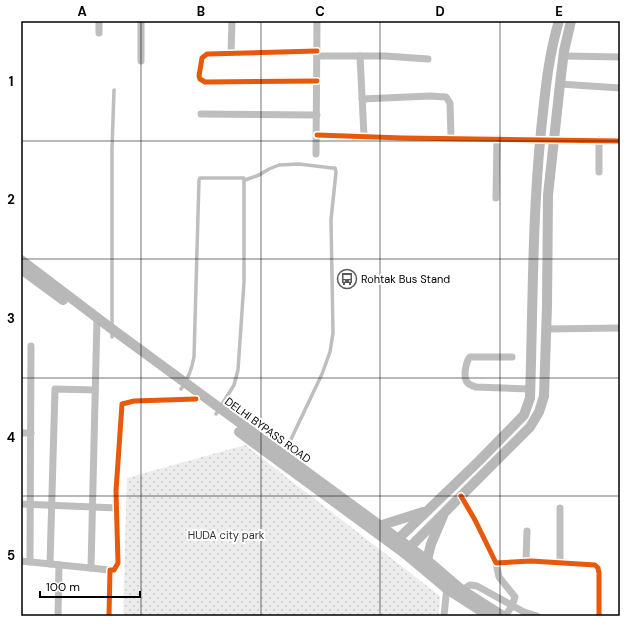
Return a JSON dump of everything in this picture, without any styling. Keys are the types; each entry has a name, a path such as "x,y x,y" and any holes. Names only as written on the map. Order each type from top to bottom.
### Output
{"main road":[{"path":"395,542 479,461 524,415 530,398 536,182 550,56 559,21"},
{"path":"406,550 530,427 539,412 544,396 548,195 560,84 571,21"},
{"name":"DELHI BYPASS ROAD","path":"21,260 97,322"},
{"name":"DELHI BYPASS ROAD","path":"21,269 97,322 406,550 489,616"},
{"name":"DELHI BYPASS ROAD","path":"183,386 196,399 218,411"},
{"name":"DELHI BYPASS ROAD","path":"282,459 379,526 395,542"},
{"path":"379,526 427,511"},
{"path":"427,560 431,544 446,511"},
{"name":"DELHI BYPASS ROAD","path":"406,550 427,560 447,584 462,590 504,616"}],"street":[{"path":"99,33 100,21"},
{"path":"141,21 141,61"},
{"path":"231,53 232,21"},
{"path":"316,154 317,21"},
{"path":"317,81 205,82 200,79 201,61 203,55 231,53 428,58"},
{"path":"360,56 364,136"},
{"path":"564,56 620,57"},
{"path":"560,84 620,88"},
{"path":"362,99 430,96 446,97 450,103 451,138"},
{"path":"201,114 317,115"},
{"path":"316,135 620,141"},
{"path":"496,198 497,139"},
{"path":"599,140 599,172"},
{"path":"91,568 97,322"},
{"path":"546,329 620,328"},
{"path":"30,562 31,346"},
{"path":"512,357 470,357 468,360 465,378 466,382 471,386 476,387 530,388"},
{"path":"50,564 55,389 95,390"},
{"path":"21,561 114,570 118,563 116,491 122,404 134,401 196,399"},
{"path":"21,433 31,433"},
{"path":"461,496 475,520 496,563 499,577 514,595 515,599 512,606 504,616"},
{"path":"21,504 117,508"},
{"path":"560,508 560,562"},
{"path":"526,561 527,531"},
{"path":"496,563 526,561 595,565 598,568 600,578 599,616"},
{"path":"58,616 59,565"},
{"path":"110,570 110,616"},
{"path":"444,616 447,584"},
{"path":"462,590 470,585 473,585 524,612 537,616"}],"lane":[{"path":"112,333 112,149 114,90"},
{"path":"245,180 279,165 299,164 335,168 336,172 330,220 333,333 330,352 322,374 282,459"},
{"path":"183,386 192,368 194,357 199,180 200,178 240,177 244,178 245,180"},
{"path":"218,411 234,385 238,370 244,282 245,180"}],"green space":[{"name":"HUDA city park","path":"245,445 440,596 439,616 123,616 127,478"}],"cycle path":[{"path":"317,51 207,54 202,58 199,76 200,79 205,82 317,81"},
{"path":"317,135 403,138 620,141"},
{"path":"109,616 110,570 114,570 118,563 116,491 122,404 134,401 196,399"},
{"path":"461,496 475,520 496,563 531,561 595,565 598,568 599,573 599,616"}],"place":[{"name":"Rohtak Bus Stand","path":"347,279"}]}
